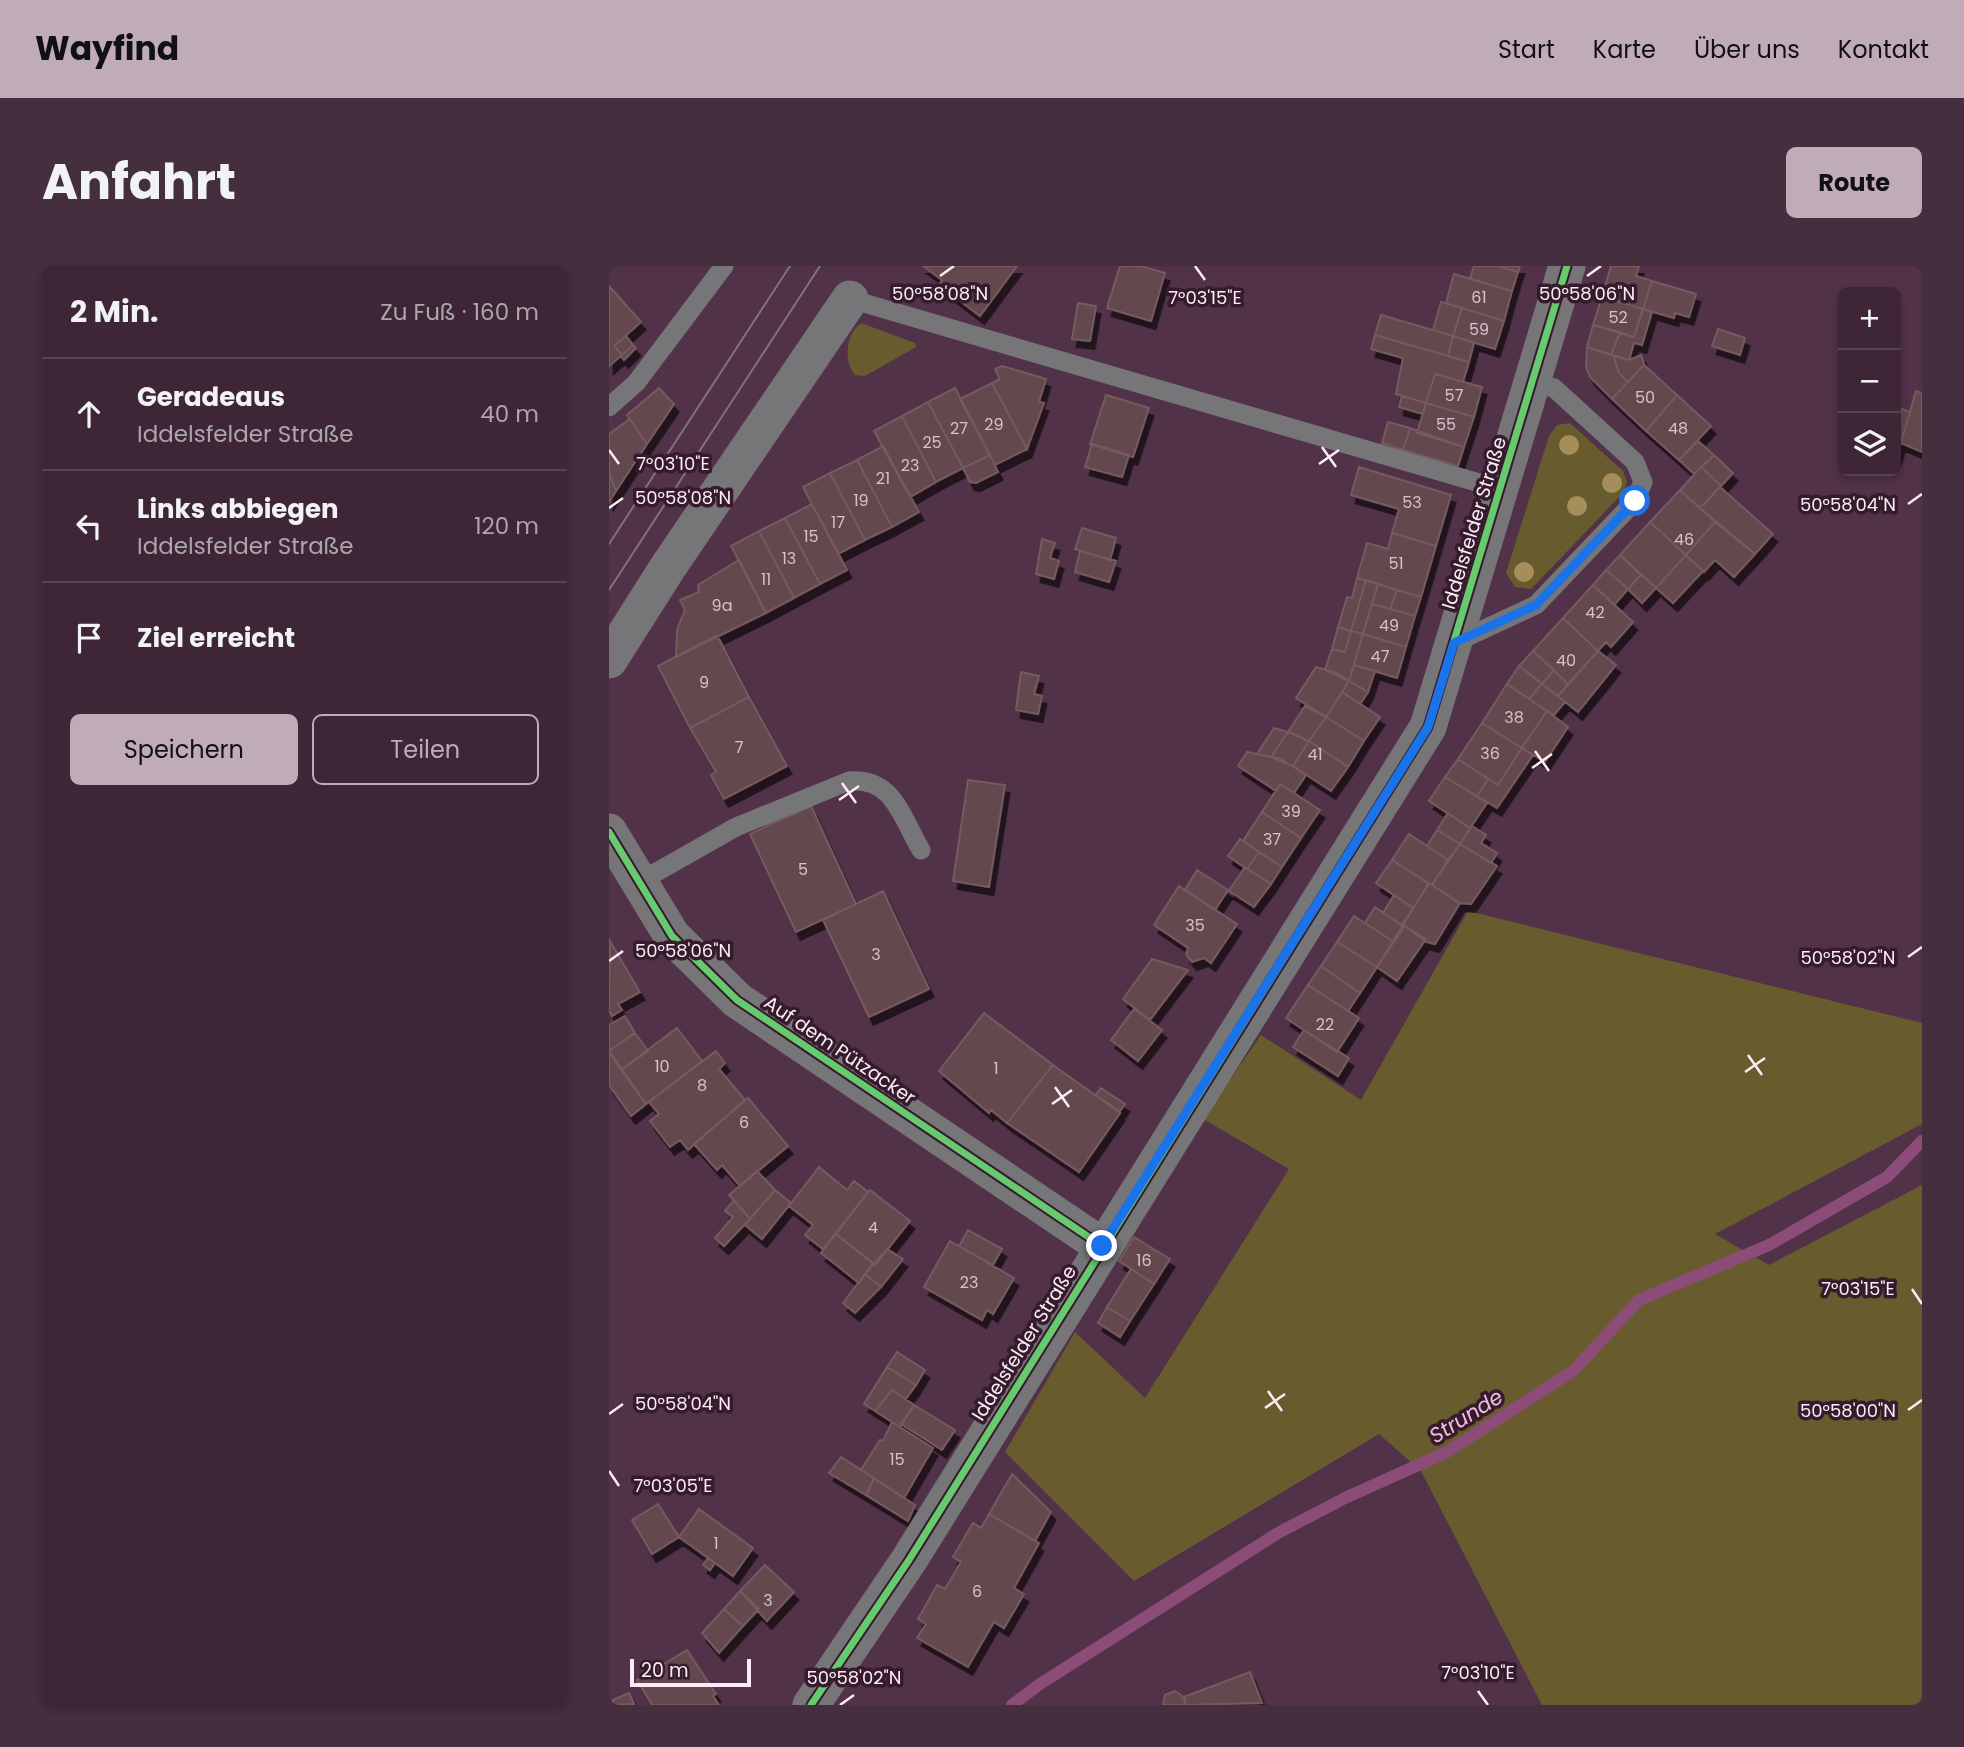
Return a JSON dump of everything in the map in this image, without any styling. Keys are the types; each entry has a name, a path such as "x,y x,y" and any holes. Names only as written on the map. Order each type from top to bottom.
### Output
{"street":[{"name":"Iddelsfelder Straße","path":"811,1705 909,1560 1102,1246 1428,727 1567,266"},
{"path":"609,660 668,566 850,299"},
{"name":"Auf dem Pützacker","path":"609,832 672,936 737,1000 1102,1246"}],"lane":[{"path":"609,407 636,383 724,266"},
{"name":"Iddelsfelder Straße","path":"850,299 1500,489"},
{"name":"Iddelsfelder Straße","path":"1454,643 1536,605 1635,501 1643,482 1635,462 1554,388 1533,382"},
{"path":"639,882 736,827 849,781 867,779 884,787 921,850"}],"shaded area":[{"path":"861,323 915,343 916,347 865,376 855,375 849,363 848,348 852,334"},
{"path":"1570,423 1623,471 1627,481 1623,493 1531,589 1515,587 1506,573 1549,436 1557,425"},
{"path":"1468,911 1922,1023 1922,1124 1715,1234 1769,1265 1922,1185 1922,1705 1542,1705 1421,1471 1379,1434 1134,1581 1005,1452 1075,1332 1145,1398 1289,1169 1203,1119 1261,1035 1361,1100"}],"building":[{"path":"923,266 1017,266 980,316 939,285 942,280"},
{"path":"1120,266 1141,266 1165,273 1151,321 1107,308"},
{"path":"1474,266 1498,266 1518,272 1512,291 1470,279"},
{"path":"1498,266 1520,266 1518,272"},
{"path":"1611,266 1639,266 1636,276 1652,281 1643,309 1602,297"},
{"path":"1454,274 1512,291 1504,321 1446,303"},
{"path":"1652,281 1696,294 1689,317 1675,313 1674,318 1643,309"},
{"path":"609,286 641,322 614,346 622,355 609,366"},
{"path":"1602,297 1643,309 1634,337 1593,325"},
{"path":"1441,302 1462,308 1453,336 1433,330"},
{"path":"1078,303 1096,306 1090,341 1072,339"},
{"path":"1462,308 1504,321 1495,349 1453,336"},
{"path":"1643,309 1652,312 1642,345 1634,343 1629,360 1611,355 1620,332 1634,337"},
{"path":"1381,315 1453,336 1448,356 1375,335"},
{"path":"1593,325 1620,332 1611,355 1587,347"},
{"path":"1718,329 1745,338 1740,355 1712,346"},
{"path":"1375,335 1469,362 1463,382 1435,374 1426,403 1396,394 1403,358 1371,349"},
{"path":"626,336 633,345 622,355 614,346"},
{"path":"1453,336 1474,343 1469,362 1448,356"},
{"path":"633,345 636,348 624,360 621,356"},
{"path":"1587,347 1613,355 1619,373 1628,382 1612,399 1590,377 1586,367"},
{"path":"1613,355 1629,360 1641,355 1644,365 1628,382 1619,373"},
{"path":"1644,365 1677,395 1646,431 1612,399"},
{"path":"1002,366 1046,379 1039,402 1044,403 1027,449 992,383 1000,379 995,369"},
{"path":"1435,374 1482,387 1474,417 1426,403"},
{"path":"992,383 1027,449 995,465 960,399"},
{"path":"659,388 674,404 647,444 627,415"},
{"path":"955,388 990,455 963,468 928,402"},
{"path":"1916,391 1922,393 1922,452 1901,443"},
{"path":"1106,395 1149,408 1133,457 1090,444"},
{"path":"1677,395 1711,426 1679,460 1646,431"},
{"path":"1402,396 1426,403 1423,414 1399,407"},
{"path":"928,402 963,468 936,482 902,416"},
{"path":"1426,403 1474,417 1464,447 1417,433"},
{"path":"1901,409 1910,412 1901,442"},
{"path":"902,416 936,482 910,497 874,431"},
{"path":"630,419 647,444 616,491 609,473 609,434"},
{"path":"1388,422 1410,428 1403,450 1382,443"},
{"path":"1410,428 1464,447 1458,466 1403,450"},
{"path":"1698,441 1714,455 1694,474 1679,460"},
{"path":"1092,444 1129,455 1122,477 1085,467"},
{"path":"883,446 919,512 892,527 857,460"},
{"path":"990,455 998,472 976,483 970,482 963,468"},
{"path":"1714,455 1733,473 1721,486 1701,467"},
{"path":"857,460 892,527 865,540 830,473"},
{"path":"1359,467 1451,495 1436,546 1392,533 1399,509 1351,495"},
{"path":"1701,467 1721,486 1700,508 1680,490"},
{"path":"609,473 616,491 609,502"},
{"path":"830,473 865,540 838,554 803,487"},
{"path":"1720,487 1773,534 1755,554 1700,508"},
{"path":"1680,490 1715,522 1686,555 1650,522"},
{"path":"812,504 847,570 820,584 785,518"},
{"path":"785,518 820,584 794,598 759,531"},
{"path":"1650,522 1686,555 1656,588 1620,555"},
{"path":"1715,522 1755,554 1734,577 1715,560 1704,572 1686,555"},
{"path":"1082,528 1116,538 1110,560 1075,549"},
{"path":"759,531 794,598 766,613 731,546"},
{"path":"1392,533 1436,546 1421,597 1357,578 1367,543 1388,549"},
{"path":"1042,539 1055,543 1050,558 1059,561 1054,579 1036,574"},
{"path":"1080,551 1116,561 1109,582 1075,572"},
{"path":"1620,555 1641,575 1628,589 1606,570"},
{"path":"1686,555 1703,571 1673,603 1656,588"},
{"path":"739,560 766,613 676,657 677,630 685,610 680,600 699,592 698,585"},
{"path":"1606,570 1628,589 1614,605 1593,585"},
{"path":"1641,575 1656,588 1642,603 1628,589"},
{"path":"1357,578 1366,580 1351,631 1338,627 1347,597 1352,598"},
{"path":"1366,580 1378,584 1363,634 1351,631"},
{"path":"1378,584 1397,590 1390,609 1372,604"},
{"path":"1593,585 1633,622 1611,647 1606,642 1598,651 1563,618"},
{"path":"1397,590 1421,597 1415,616 1390,609"},
{"path":"1372,604 1415,616 1406,647 1363,634"},
{"path":"1563,618 1598,651 1568,684 1533,651"},
{"path":"1338,627 1351,631 1345,652 1332,649"},
{"path":"1351,631 1363,634 1349,681 1325,670 1332,649 1345,652"},
{"path":"1363,634 1406,647 1397,678 1354,665"},
{"path":"717,635 749,697 690,728 658,666"},
{"path":"1533,651 1554,670 1542,684 1519,666"},
{"path":"1598,651 1616,665 1578,712 1558,696"},
{"path":"1354,665 1375,671 1368,692 1349,681"},
{"path":"1519,666 1542,684 1529,699 1507,684"},
{"path":"1316,667 1337,673 1349,681 1326,717 1296,698"},
{"path":"1554,670 1568,684 1558,696 1542,684"},
{"path":"1021,672 1039,676 1034,694 1042,696 1038,714 1016,710"},
{"path":"1349,681 1368,692 1360,704 1342,692"},
{"path":"1507,684 1547,711 1522,748 1482,723"},
{"path":"1542,684 1565,702 1554,715 1529,699"},
{"path":"1342,692 1380,717 1364,741 1326,717"},
{"path":"749,697 787,766 724,799 711,775 716,772 690,728"},
{"path":"1305,706 1326,717 1309,741 1288,732"},
{"path":"1547,711 1568,727 1545,762 1522,748"},
{"path":"1326,717 1364,741 1348,767 1309,741"},
{"path":"1482,723 1522,748 1498,785 1458,759"},
{"path":"1274,728 1288,732 1271,757 1257,754"},
{"path":"1288,732 1309,741 1293,766 1271,757"},
{"path":"1309,741 1348,767 1331,791 1293,766"},
{"path":"1522,748 1533,755 1497,808 1477,796 1488,779 1498,785"},
{"path":"1247,752 1281,759 1306,775 1294,793 1280,784 1276,791 1238,766"},
{"path":"1458,759 1488,779 1477,796 1445,777"},
{"path":"1445,777 1487,803 1470,828 1429,801"},
{"path":"968,780 1005,785 989,887 953,881"},
{"path":"1280,784 1320,810 1301,838 1262,812"},
{"path":"811,806 856,904 796,932 750,834"},
{"path":"1262,812 1301,838 1282,867 1243,841"},
{"path":"1448,813 1470,828 1460,844 1437,830"},
{"path":"1472,826 1486,835 1481,843 1497,853 1491,863 1460,844"},
{"path":"1437,830 1460,844 1448,860 1427,846"},
{"path":"1409,834 1448,860 1432,885 1392,860"},
{"path":"1240,839 1259,852 1247,869 1228,856"},
{"path":"1460,844 1497,866 1471,904 1459,903 1432,885"},
{"path":"1259,852 1282,867 1271,884 1247,869"},
{"path":"1392,860 1429,884 1413,908 1376,883"},
{"path":"1245,867 1271,884 1254,907 1229,891"},
{"path":"1197,870 1228,890 1215,910 1185,890"},
{"path":"1429,883 1460,903 1435,944 1427,942 1403,925"},
{"path":"1179,886 1237,924 1211,963 1204,958 1192,962 1186,954 1188,948 1154,925"},
{"path":"883,891 929,989 869,1017 823,920"},
{"path":"1394,895 1413,908 1402,925 1383,913"},
{"path":"1375,907 1404,927 1394,942 1365,923"},
{"path":"1354,916 1394,942 1377,967 1337,942"},
{"path":"1403,925 1426,939 1397,981 1377,967"},
{"path":"610,941 640,992 618,1004 622,1010 612,1016 609,1010"},
{"path":"1337,942 1377,967 1360,993 1321,966"},
{"path":"1152,959 1188,970 1150,1020 1123,999"},
{"path":"1321,966 1360,993 1348,1011 1308,985"},
{"path":"1308,985 1359,1018 1337,1052 1286,1018"},
{"path":"1134,1009 1162,1030 1138,1061 1111,1040"},
{"path":"984,1013 1053,1065 1007,1123 991,1110 989,1113 939,1071"},
{"path":"625,1016 635,1033 609,1051 609,1025"},
{"path":"677,1028 702,1061 646,1104 621,1070"},
{"path":"1304,1030 1349,1058 1338,1076 1293,1047"},
{"path":"635,1033 648,1051 621,1070 609,1051"},
{"path":"609,1051 646,1104 631,1116 609,1085"},
{"path":"716,1051 725,1063 719,1069 745,1100 688,1150 680,1140 670,1147 650,1121 659,1114 649,1102"},
{"path":"1053,1065 1120,1113 1079,1172 1007,1123"},
{"path":"1101,1088 1125,1104 1120,1111 1095,1095"},
{"path":"748,1098 788,1146 740,1186 722,1165 717,1170 694,1144"},
{"path":"819,1167 847,1190 854,1181 868,1192 823,1249 805,1235 813,1225 789,1206"},
{"path":"757,1171 775,1190 750,1219 729,1195"},
{"path":"775,1190 791,1203 762,1239 745,1225"},
{"path":"870,1190 910,1221 875,1265 836,1234"},
{"path":"734,1200 750,1219 724,1246 715,1238 733,1217 725,1211"},
{"path":"968,1230 1002,1249 993,1265 959,1246"},
{"path":"836,1234 873,1263 859,1283 821,1253"},
{"path":"1134,1237 1170,1259 1154,1284 1119,1261"},
{"path":"950,1241 1014,1278 993,1314 987,1310 982,1320 924,1287"},
{"path":"887,1249 903,1259 881,1287 865,1274"},
{"path":"1131,1269 1154,1284 1130,1321 1107,1307"},
{"path":"865,1274 881,1287 855,1313 843,1303"},
{"path":"1107,1307 1130,1321 1120,1337 1098,1323"},
{"path":"897,1352 925,1370 916,1385 887,1367"},
{"path":"887,1367 916,1385 906,1399 892,1390 875,1411 864,1404"},
{"path":"892,1390 914,1405 900,1427 875,1411"},
{"path":"914,1405 955,1430 942,1450 901,1424"},
{"path":"892,1422 933,1448 904,1498 861,1470 880,1440 883,1441"},
{"path":"841,1457 874,1478 866,1495 829,1473"},
{"path":"1012,1474 1051,1512 1035,1541 989,1514"},
{"path":"874,1478 915,1505 908,1521 866,1495"},
{"path":"658,1504 679,1537 652,1554 632,1520"},
{"path":"699,1509 753,1548 733,1576 679,1537"},
{"path":"989,1514 1039,1543 1014,1588 1024,1594 1004,1628 994,1622 968,1667 917,1638 926,1624 918,1619 937,1585 945,1589 961,1562 953,1557 973,1523 981,1528"},
{"path":"708,1558 715,1563 710,1570 703,1565"},
{"path":"765,1565 794,1592 767,1621 740,1591"},
{"path":"740,1591 759,1609 743,1626 724,1609"},
{"path":"724,1609 743,1626 719,1653 702,1633"},
{"path":"687,1650 716,1694 713,1696 719,1705 652,1705 637,1680"},
{"path":"1250,1672 1262,1703 1185,1705 1184,1697"},
{"path":"1175,1691 1185,1698 1185,1705 1163,1705 1165,1695"},
{"path":"629,1693 634,1704 613,1705 613,1700"}],"waterway":[{"name":"Strunde","path":"1012,1705 1040,1684 1278,1533 1345,1498 1447,1452 1573,1371 1639,1300 1769,1245 1887,1177 1922,1141"}],"tram line":[{"path":"609,544 790,266"},
{"path":"609,590 820,266"}],"cycle path":[{"path":"811,1705 909,1560 1428,727 1567,266"},
{"path":"609,832 672,936 737,1000 1102,1246"}],"route":[{"path":"1102,1246 1428,727 1454,643 1536,605 1635,501"}]}
